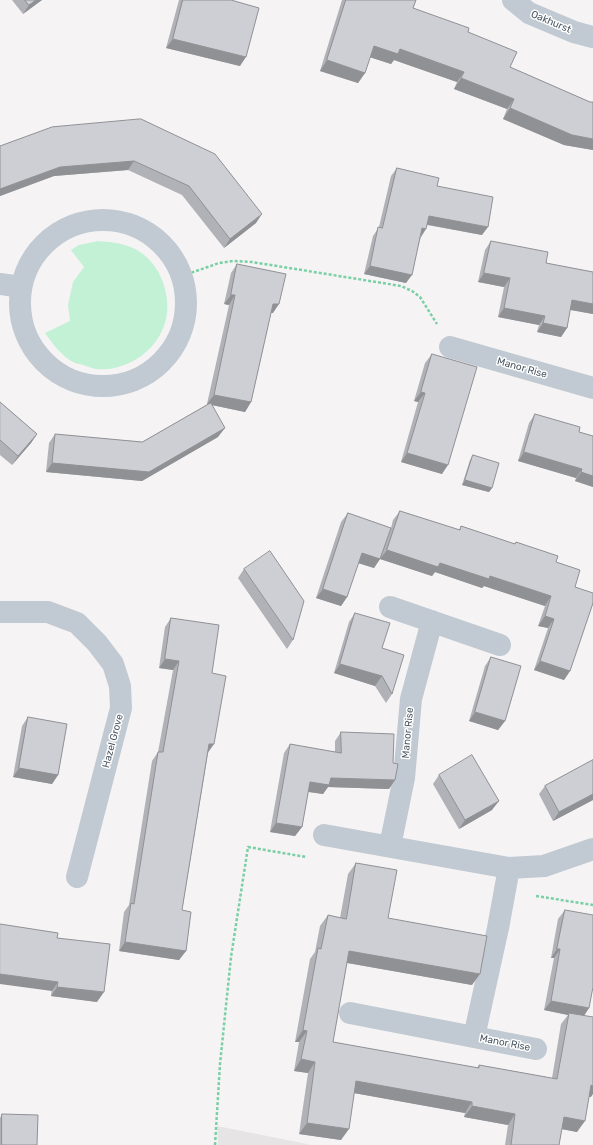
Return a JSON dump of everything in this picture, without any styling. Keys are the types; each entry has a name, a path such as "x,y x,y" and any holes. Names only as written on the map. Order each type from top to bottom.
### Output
{"street":[{"name":"Oakhurst","path":"513,0 529,13 574,32 593,37"},
{"path":"109,220 133,225 154,237 171,254 182,276 187,303 182,330 169,354 148,373 123,384 95,386 68,379 46,363 29,341 20,315 21,287 29,264 43,245 63,230 85,221 109,220"},
{"path":"0,284 21,287"},
{"name":"Manor Rise","path":"450,347 593,388"},
{"path":"390,607 500,645"},
{"name":"Hazel Grove","path":"0,612 48,612 77,623 97,643 112,664 120,686 121,708 77,877"},
{"name":"Manor Rise","path":"390,846 404,778 411,699 432,621"},
{"path":"324,835 509,868 544,866 593,849"},
{"name":"Manor Rise","path":"474,1037 506,891 509,868"},
{"name":"Manor Rise","path":"350,1013 536,1049"}],"path":[{"path":"182,276 218,263 233,261 252,262 401,286 420,297 450,347"},
{"path":"215,1145 220,1064 231,957 248,847 311,858"},
{"path":"506,891 593,905"}],"shaded area":[{"path":"217,1126 312,1145 218,1145"}],"green space":[{"path":"98,241 124,245 143,254 159,273 167,296 166,320 157,340 143,355 125,365 105,369 95,369 70,360 58,350 45,333 70,321 68,305 73,282 84,267 71,250 79,245"}],"building":[{"path":"25,0 36,0 29,5"},
{"path":"183,0 231,0 259,8 246,57 173,39"},
{"path":"346,0 416,0 413,8 469,28 468,32 517,52 510,67 593,102 593,139 572,135 510,108 514,99 461,78 464,72 400,49 398,54 374,46 365,73 327,60"},
{"path":"141,119 215,154 262,214 230,239 189,186 134,161 60,167 0,189 0,146 52,127"},
{"path":"397,168 439,178 437,186 493,197 488,227 429,216 426,229 422,228 412,275 370,266 378,227 382,228"},
{"path":"491,241 548,252 546,263 593,272 593,304 572,300 567,328 543,323 545,316 504,308 510,278 484,273"},
{"path":"237,264 286,274 279,304 273,304 251,402 214,395 235,295 231,295"},
{"path":"432,354 477,367 448,465 407,453 425,393 421,392"},
{"path":"0,402 37,434 18,456 0,440"},
{"path":"211,403 225,428 149,472 52,463 55,434 142,442"},
{"path":"535,414 580,427 579,432 593,436 593,476 581,472 582,469 524,452"},
{"path":"473,455 499,463 492,488 465,480"},
{"path":"400,511 460,530 461,526 515,544 516,542 558,556 556,562 580,570 575,587 593,593 593,603 570,671 540,661 554,619 545,616 551,596 490,576 489,579 440,563 438,567 387,550"},
{"path":"348,513 391,528 380,559 362,553 347,597 323,589"},
{"path":"270,551 304,601 293,640 244,569"},
{"path":"355,613 390,623 382,648 404,655 392,694 382,676 340,664"},
{"path":"171,618 219,625 212,673 226,676 214,744 209,744 182,910 191,912 186,951 125,942 131,903 134,904 158,752 163,752 179,661 165,659"},
{"path":"491,657 521,666 505,721 475,712"},
{"path":"28,717 67,724 58,775 19,768"},
{"path":"341,732 394,734 393,763 398,764 395,780 331,778 329,785 310,782 302,827 276,823 290,744 341,753"},
{"path":"472,755 499,801 465,820 439,775"},
{"path":"593,760 593,794 559,812 545,786"},
{"path":"356,863 397,870 388,918 487,936 480,974 349,951 333,1042 479,1068 479,1065 557,1079 569,1013 593,1017 593,1086 591,1085 585,1121 564,1117 559,1145 511,1145 515,1114 472,1106 472,1102 356,1081 349,1129 307,1123 315,1062 301,1059 307,1031 303,1030 318,948 321,949 328,915 346,919"},
{"path":"565,910 593,915 593,987 589,1008 551,1001 560,949 557,949"},
{"path":"0,924 58,933 57,938 110,944 104,992 57,987 58,982 0,974"},
{"path":"2,1114 38,1115 37,1145 2,1145"}]}
